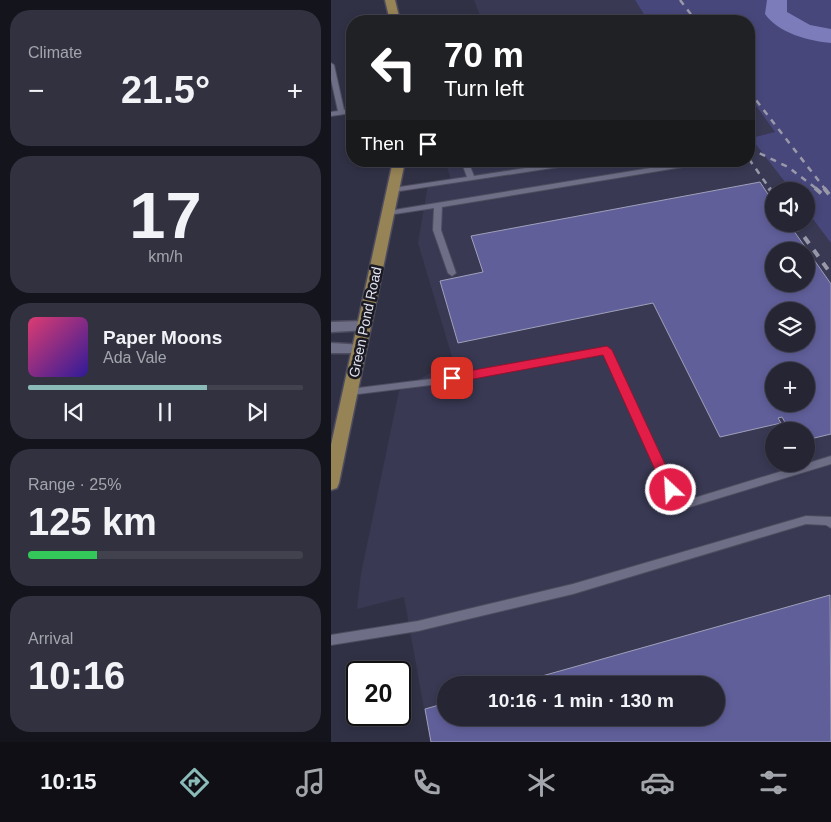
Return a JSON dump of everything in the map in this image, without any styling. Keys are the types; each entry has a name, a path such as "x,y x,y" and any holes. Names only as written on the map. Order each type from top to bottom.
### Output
{"main road":[{"path":"390,0 394,15"},
{"name":"Green Pond Road","path":"331,483 398,167"}],"street":[{"path":"331,327 363,326"},
{"path":"331,348 359,349"}],"lane":[{"path":"331,65 341,111"},
{"path":"331,114 346,111"},
{"path":"466,167 471,180"},
{"path":"393,190 549,167"},
{"path":"388,213 670,167"},
{"path":"438,205 437,230 452,273"},
{"path":"351,392 431,382 607,350 671,490 690,503 831,460"},
{"path":"331,640 418,626 573,589 806,520 829,521 831,524"}],"shaded area":[{"path":"474,0 635,0 644,15 480,15"},
{"path":"635,0 831,0 831,243 815,222 815,182 785,182 755,143 755,137 775,132 755,104 755,15 644,15"},
{"path":"755,104 775,132 755,137"},
{"path":"755,142 785,182 765,182 765,232 815,232 815,222 831,243 831,742 430,742 404,597 357,609 361,574 399,391 453,360 418,243 428,185 452,182 447,167 755,167"}],"building":[{"path":"760,182 765,190 765,232 795,232 802,242 765,242 765,292 815,292 815,261 831,284 831,434 815,438 815,422 785,422 782,417 778,418 780,422 765,422 765,427 720,437 653,303 458,343 440,281 483,272 471,236"},
{"path":"830,595 831,742 431,742 425,709 437,706 437,726 725,726 725,676 542,676"}],"waterway":[{"path":"777,0 776,14 802,29 816,34 831,36"}],"railway":[{"path":"680,0 691,15"},
{"path":"755,99 825,189"},
{"path":"755,151 788,167 817,189"},
{"path":"755,167 765,182"},
{"path":"815,188 822,194"},
{"path":"824,188 831,197"},
{"path":"801,232 831,274"}],"route":[{"path":"452,378 578,357 607,350 671,490"}]}
